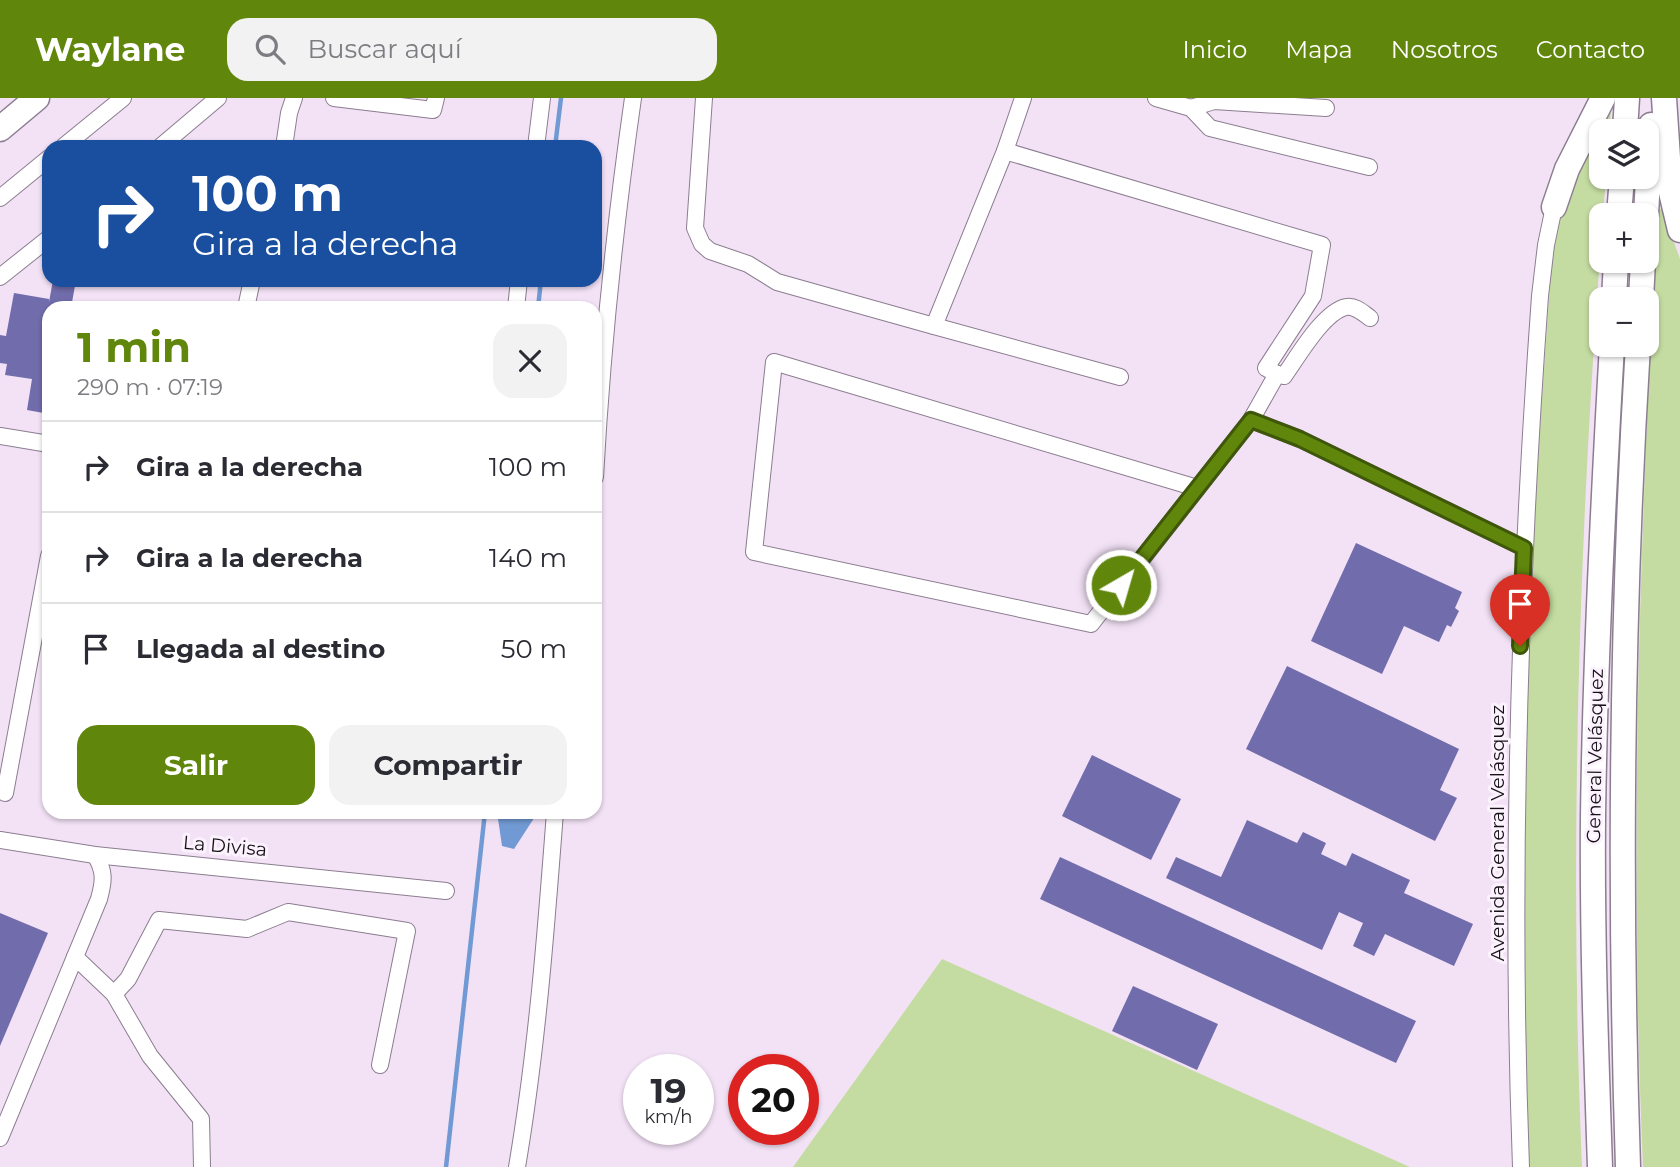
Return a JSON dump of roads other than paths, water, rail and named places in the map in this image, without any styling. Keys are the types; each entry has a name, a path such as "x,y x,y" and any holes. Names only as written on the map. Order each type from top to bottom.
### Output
{"highway":[{"path":"0,129 37,98"},
{"path":"1554,206 1567,169 1603,98"},
{"path":"1626,119 1627,98"},
{"path":"1647,203 1653,98"},
{"path":"1664,98 1670,188 1680,230"},
{"name":"General Velásquez","path":"1600,1167 1593,915 1594,762 1599,583 1611,357"},
{"name":"General Velásquez","path":"1628,1167 1622,960 1622,824 1630,489 1637,357"}],"street":[{"path":"72,140 123,98"},
{"path":"168,140 218,98"},
{"path":"285,140 294,98"},
{"path":"334,98 433,110 436,98"},
{"path":"537,140 542,98"},
{"path":"602,385 623,173 634,98"},
{"path":"704,98 695,228 702,244 710,251 748,264 777,282 1120,377"},
{"path":"934,326 1005,151 1023,98"},
{"path":"1156,98 1191,108 1210,128 1369,167"},
{"path":"1191,108 1214,101 1326,108"},
{"path":"1005,151 1322,245 1313,296 1266,368 1277,374 1284,376 1326,319 1346,307 1357,308 1370,318"},
{"path":"0,198 42,164"},
{"name":"Avenida General Velásquez","path":"1521,1167 1517,1043 1517,842 1524,548 1540,296 1554,206"},
{"path":"0,277 42,244"},
{"path":"1197,488 774,362 754,552 1091,624 1251,420 1277,374"},
{"path":"1251,420 1300,439 1524,548"},
{"path":"0,436 42,443"},
{"path":"5,793 42,594"},
{"path":"517,1167 532,1074 542,985 554,819"},
{"name":"La Divisa","path":"0,840 95,855 446,891"},
{"path":"0,1138 99,899 104,880 103,867 95,855"},
{"path":"114,994 128,979 159,920 247,929 288,912 407,931 380,1065"},
{"path":"75,957 114,994 150,1056 201,1119 202,1167"}],"water":[{"path":"498,819 533,819 514,849 502,846"}],"waterway":[{"path":"556,140 561,98"},
{"path":"539,301 540,287"},
{"path":"446,1167 484,819"}]}
